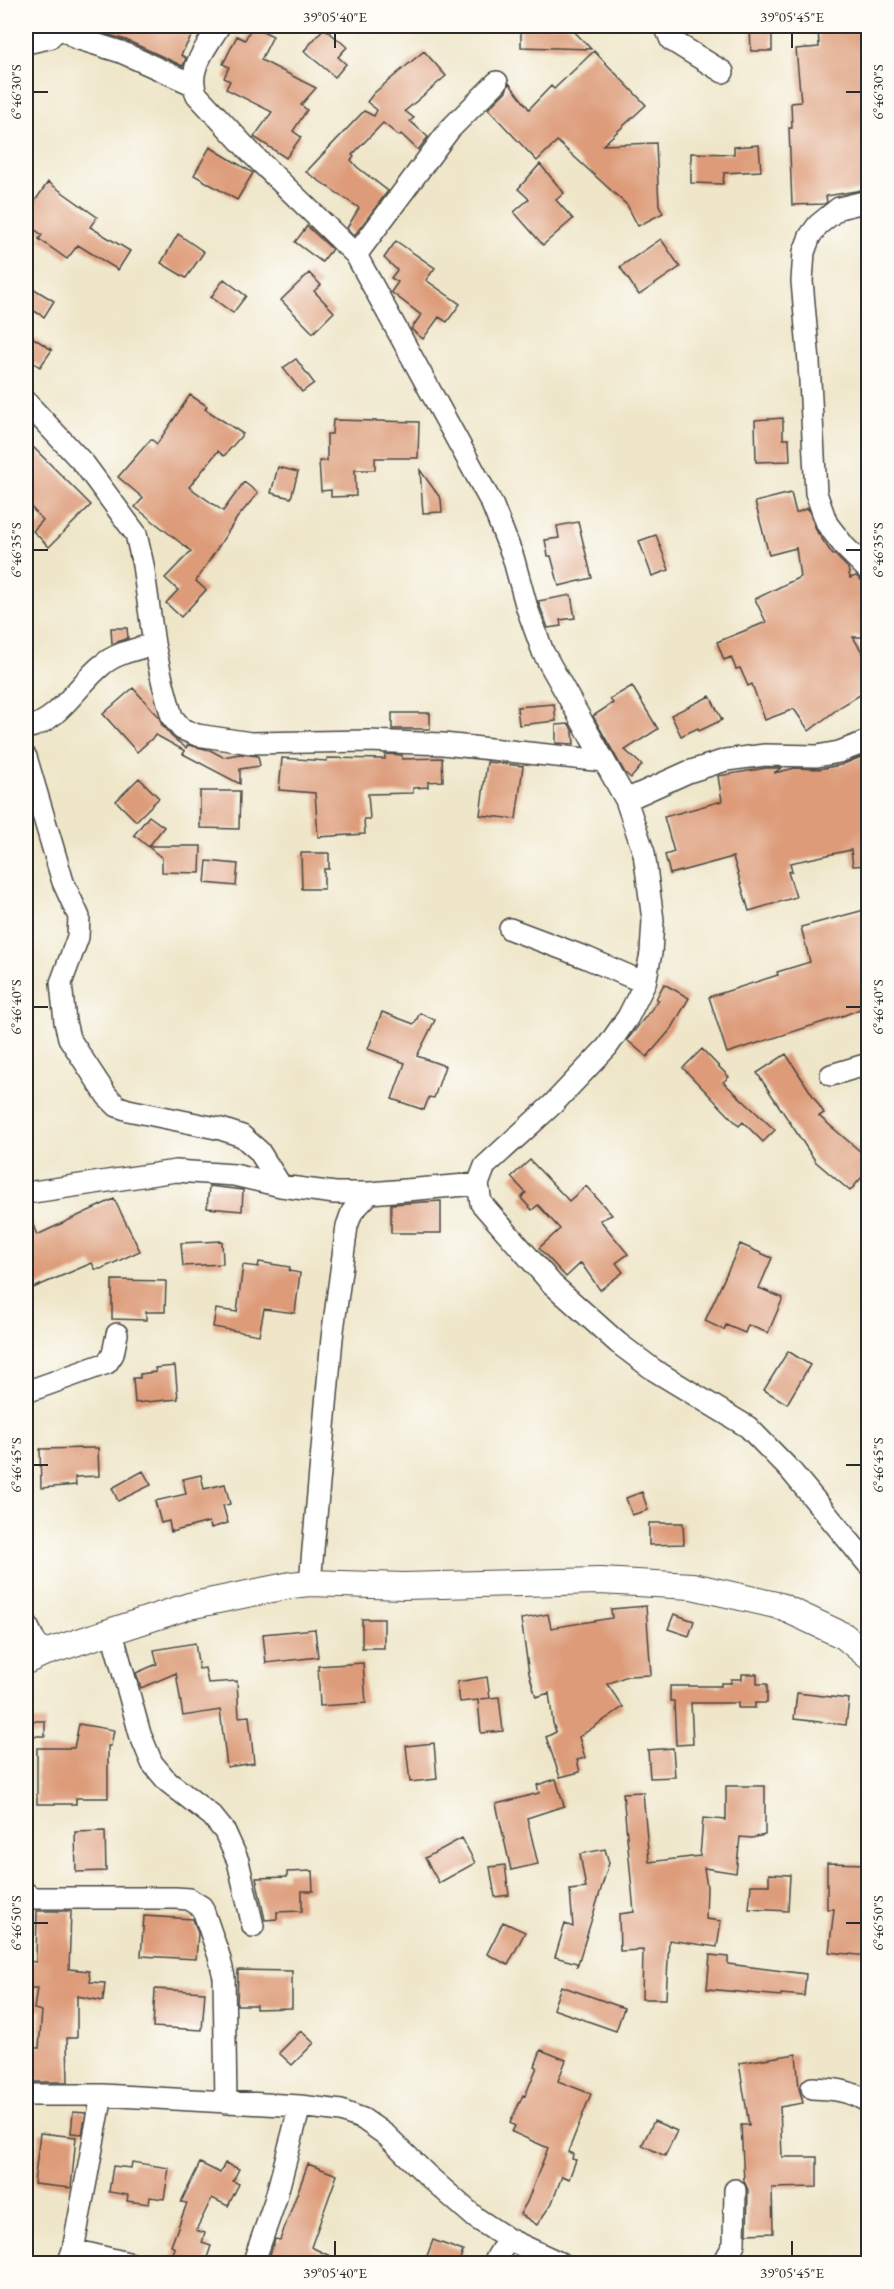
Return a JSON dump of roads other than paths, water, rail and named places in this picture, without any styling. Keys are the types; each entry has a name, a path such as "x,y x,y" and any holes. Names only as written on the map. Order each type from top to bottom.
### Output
{"street":[{"path":"26,43 49,38 60,26 76,38 121,52 192,84"},
{"path":"219,26 193,72 192,84 197,95 254,155 356,255 492,504 513,558 527,608 543,652 626,800 644,853 653,920 651,953 645,984 628,1017 607,1047 553,1104 485,1166 478,1184 481,1203 552,1284 618,1343 654,1370 748,1427 791,1471 868,1564"},
{"path":"665,26 671,40 723,72"},
{"path":"356,255 450,129 497,82"},
{"path":"868,201 839,208 818,225 810,236 804,252 802,281 816,493 827,524 845,547 868,570"},
{"path":"26,402 85,465 136,534 144,565 154,644 172,717 182,729 198,735 251,743 368,741 444,744 604,761"},
{"path":"26,728 58,711 102,664 118,655 154,644"},
{"path":"626,800 688,772 726,760 765,755 817,756 839,752 868,741"},
{"path":"26,757 63,882 79,917 78,937 62,984 65,1022 69,1038 107,1096 117,1106 242,1136 259,1151 281,1186"},
{"path":"510,929 587,958 645,984"},
{"path":"831,1075 868,1064"},
{"path":"26,1193 176,1171 234,1175 281,1186 335,1193 370,1193 478,1184"},
{"path":"310,1583 332,1338 347,1226 352,1212 370,1193"},
{"path":"26,1392 107,1363 117,1334"},
{"path":"26,1623 33,1658 189,1606 246,1593 310,1583 404,1586 600,1581 692,1586 780,1606 844,1636 868,1656"},
{"path":"112,1632 140,1734 152,1763 168,1782 212,1816 225,1832 238,1861 253,1926"},
{"path":"26,1893 32,1898 189,1899 202,1907 224,1977 226,2103"},
{"path":"812,2088 840,2090 855,2094 868,2102"},
{"path":"26,2094 102,2095 300,2106 341,2111 363,2119 386,2135 476,2218 508,2239 562,2264"},
{"path":"102,2095 71,2257 132,2264"},
{"path":"254,2264 275,2201 300,2106"},
{"path":"723,2264 734,2244 735,2190"},
{"path":"494,2264 508,2239"}]}
